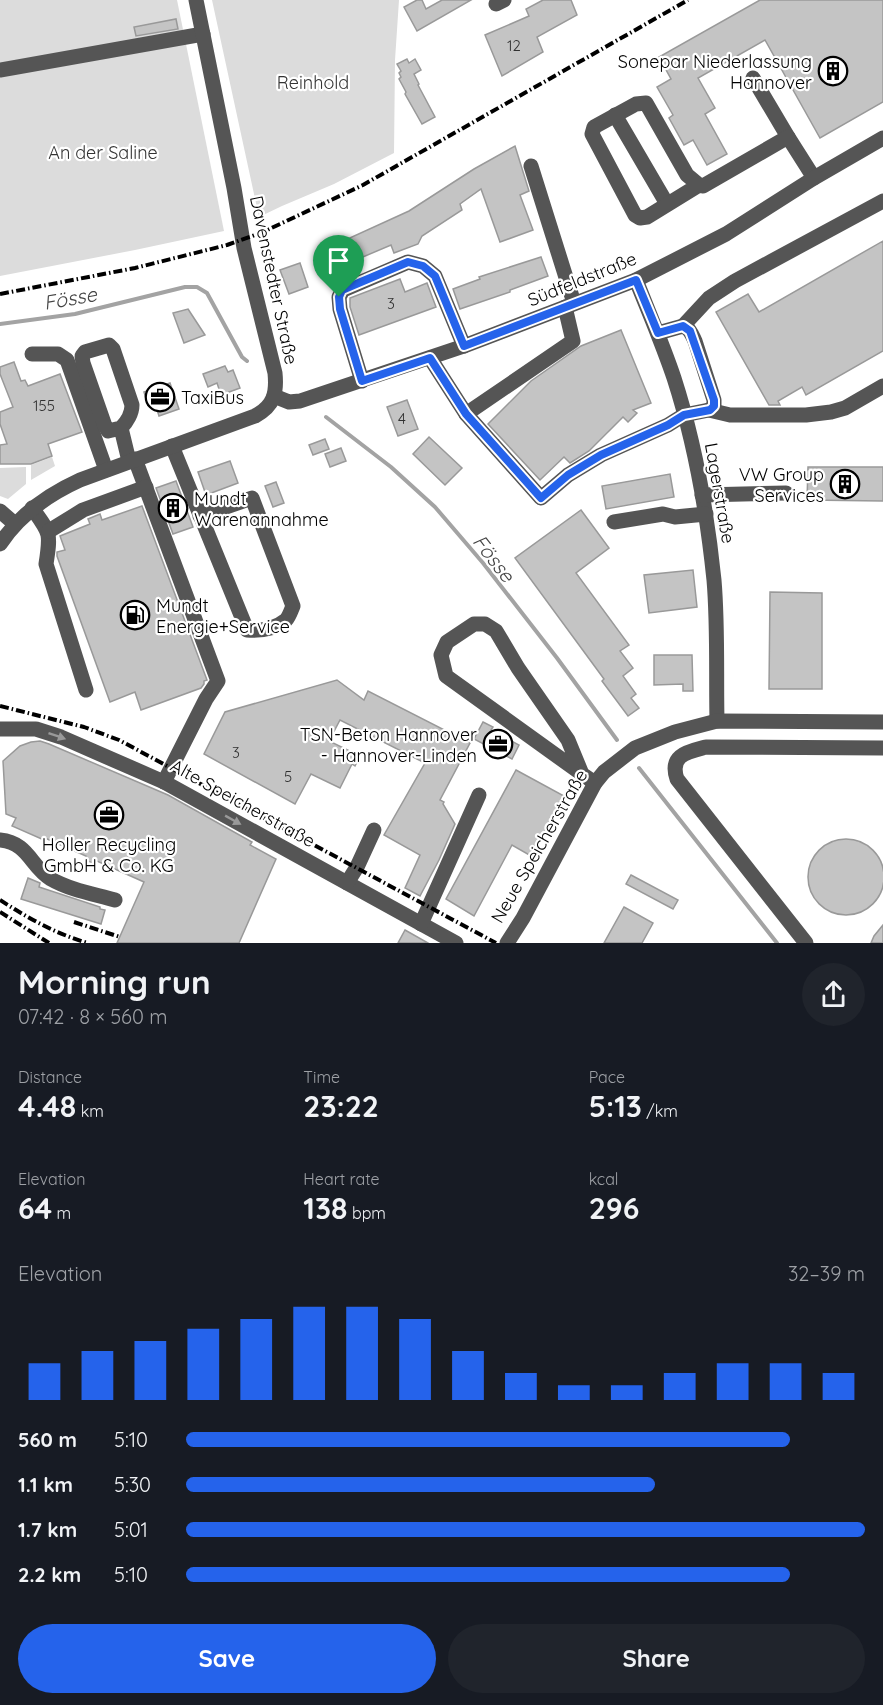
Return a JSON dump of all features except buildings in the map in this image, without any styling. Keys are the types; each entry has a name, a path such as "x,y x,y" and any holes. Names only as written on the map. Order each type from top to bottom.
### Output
{"street":[{"name":"Davenstedter Straße","path":"196,0 244,248 273,367 276,384 274,396"},
{"path":"0,70 203,34"},
{"path":"753,78 814,178"},
{"path":"699,185 687,176 646,103 636,104 594,127 592,134 635,214 640,218 647,217 699,185 703,186 788,137"},
{"path":"615,115 667,204"},
{"name":"Südfeldstraße","path":"274,396 289,402 300,401 464,346 636,280 726,234 814,178 883,138"},
{"path":"466,414 573,342 570,305 531,166"},
{"path":"658,333 683,326 709,298 735,281 883,201"},
{"path":"362,381 340,309 339,297 342,290 408,262 423,266 435,276 464,346"},
{"name":"Lagerstraße","path":"636,280 674,376 706,514 714,582 717,637 717,721"},
{"path":"683,326 690,331 695,341 714,400 714,406 710,410"},
{"path":"109,345 113,349 132,405 129,417 121,428 108,431 105,426 83,363 82,356 85,352 109,345"},
{"path":"32,354 58,354 67,360 106,470"},
{"path":"430,358 466,414 541,498 568,475 601,455 668,425 684,415 710,410 730,415 806,415 831,412 845,408 883,386"},
{"path":"0,544 15,524 57,490 132,460 255,416 265,411 274,396"},
{"path":"121,428 132,460 146,487 218,681 206,699 164,782"},
{"path":"172,446 247,630 260,631 287,619 293,606 252,498 201,516"},
{"path":"49,531 84,510 146,487"},
{"path":"702,495 786,494"},
{"path":"32,508 49,531 46,564 86,690"},
{"path":"0,511 15,524"},
{"path":"614,522 663,514 675,517 706,514"},
{"path":"582,774 568,740 496,632 485,624 474,624 447,642 441,655 446,676 582,774 595,783"},
{"name":"Neue Speicherstraße","path":"507,943 523,918 595,783 604,772 635,748 675,732 717,721 883,722"},
{"name":"Alte Speicherstraße","path":"0,729 36,729 61,737 164,782 456,943"},
{"path":"806,943 677,779 674,770 676,761 684,753 706,747 883,748"},
{"path":"421,924 480,795"},
{"path":"347,883 374,830"},
{"path":"0,840 20,846 39,869 63,885 115,900"}],"green space":[{"name":"An der Saline","path":"0,0 177,0 224,231 0,276"},
{"name":"Reinhold","path":"212,0 399,0 395,60 394,153 334,184 259,217"},
{"path":"52,457 55,466 31,480 31,465"},
{"path":"26,467 26,484 8,499 0,496 0,468"}],"waterway":[{"name":"Fösse","path":"0,324 75,314 185,287 197,287 207,293 242,357 247,361"},
{"name":"Fösse","path":"326,417 391,467 435,507 483,563 617,740"},
{"name":"Fösse","path":"639,768 777,943"}],"railway":[{"path":"0,294 135,268 227,245 263,232 363,185 688,0"},
{"path":"0,706 84,727 119,740 496,943"},
{"path":"0,900 42,925 88,943"},
{"path":"0,912 49,943"},
{"path":"74,922 120,937"}],"place":[{"name":"Sonepar Niederlassung Hannover","path":"833,71"},
{"name":"TaxiBus","path":"160,397"},
{"name":"VW Group Services","path":"845,484"},
{"name":"Mundt Warenannahme","path":"173,508"},
{"name":"Mundt Energie+Service","path":"135,615"},
{"name":"TSN-Beton Hannover - Hannover-Linden","path":"498,744"},
{"name":"Holler Recycling GmbH & Co. KG","path":"109,815"}],"route":[{"path":"408,262 423,266 435,276 464,346 636,280 658,333 683,326 690,331 714,400 714,406 710,410 684,415 668,425 601,455 568,475 541,498 466,414 430,358 362,381 340,309 339,297 342,290 408,262"}]}
